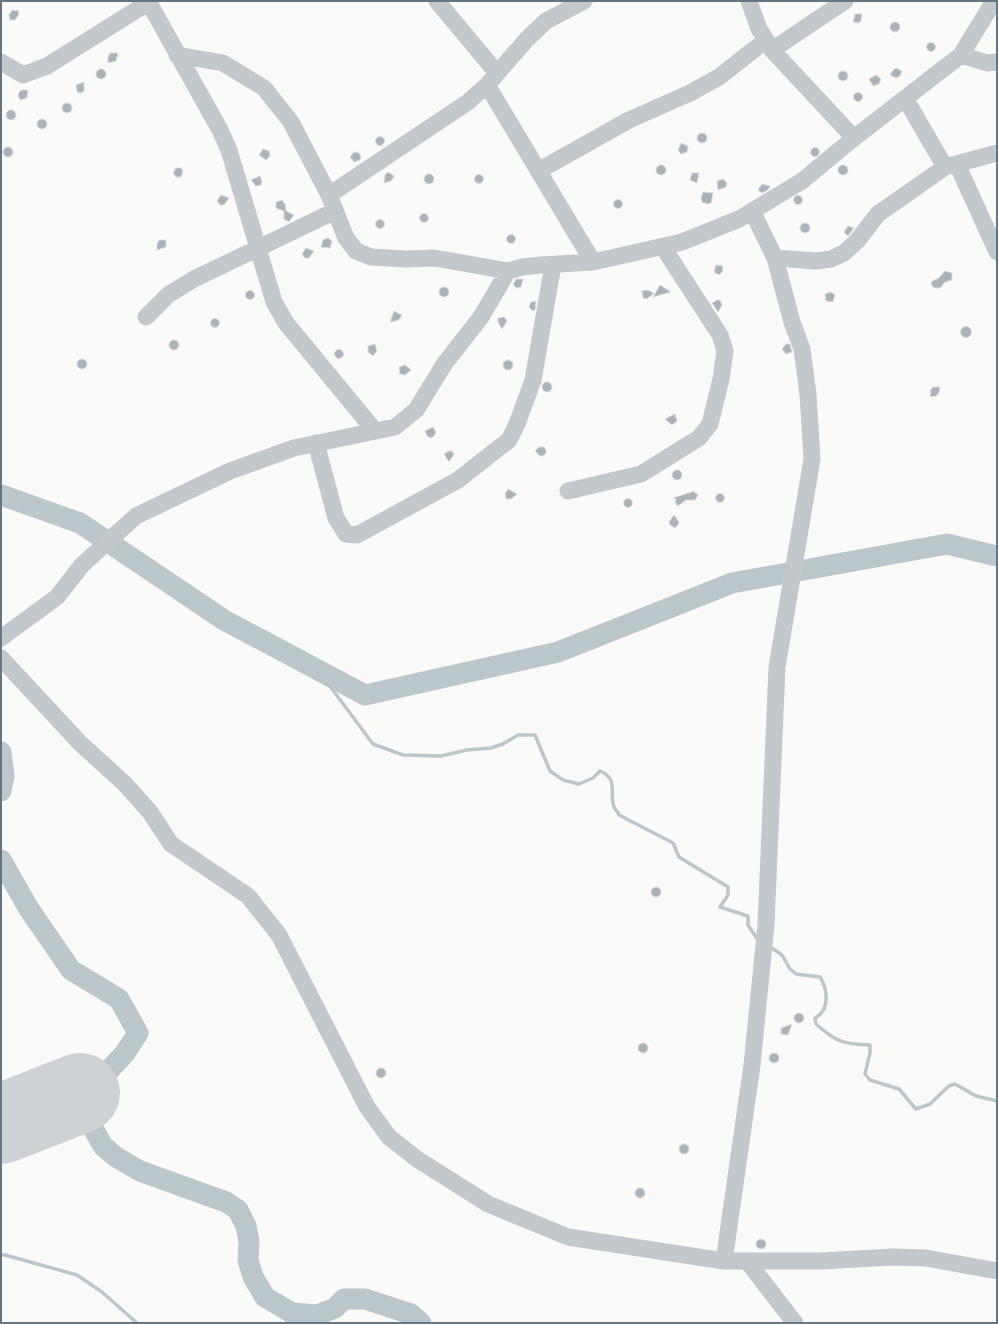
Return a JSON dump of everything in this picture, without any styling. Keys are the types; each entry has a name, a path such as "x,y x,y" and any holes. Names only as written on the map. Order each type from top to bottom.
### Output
{"street":[{"path":"1,62 23,75 47,66 149,1 177,55 220,130 229,150 274,302 286,322 375,431"},
{"path":"437,1 492,79 538,171 593,262"},
{"path":"329,195 468,102 492,79 527,39 546,21 584,1"},
{"path":"749,1 759,29 769,45 854,138"},
{"path":"538,171 629,120 690,93 719,77 769,45 845,1"},
{"path":"177,55 223,63 264,88 291,122 329,195 346,238 356,251 371,257 406,259 434,258 508,271 522,267 593,262 663,247 682,242 738,219 802,181 854,138 961,56 994,1"},
{"path":"961,56 987,63 997,62"},
{"path":"905,98 951,166 997,252"},
{"path":"775,258 816,261 831,259 844,253 857,241 878,214 951,166 997,153"},
{"path":"146,317 168,295 194,279 258,250 335,211"},
{"path":"724,1261 752,1066 765,933 777,667 812,459 808,394 802,349 790,315 775,258 752,211"},
{"path":"568,491 640,474 699,438 710,424 721,379 725,350 720,335 663,247"},
{"path":"316,443 336,518 346,534 357,535 458,480 509,440 517,424 533,380 553,265"},
{"path":"1,638 57,597 82,565 136,516 230,471 294,448 394,427 416,410 445,362 481,317 508,271"},
{"path":"1,658 80,743 125,784 150,812 171,844 248,896 253,902 278,935 367,1106 389,1137 417,1159 488,1204 568,1237 724,1261 821,1261 893,1257 926,1258 997,1271"},
{"path":"746,1261 795,1323"}],"shaded area":[{"path":"86,1077 81,1094 67,1117 1,1143 1,1082 35,1100"}],"building":[{"path":"12,10 19,11 15,20 10,20 9,15"},
{"path":"855,14 862,14 861,21 858,23 853,22"},
{"path":"895,22 900,27 895,32 890,27"},
{"path":"931,42 936,47 931,52 926,47"},
{"path":"110,53 118,53 116,61 108,63 108,57"},
{"path":"896,68 902,71 900,76 896,78 890,75"},
{"path":"101,69 106,74 101,79 96,74"},
{"path":"841,71 845,71 848,76 845,81 841,81 838,78 838,74"},
{"path":"876,75 881,79 879,84 873,86 869,79"},
{"path":"84,82 84,91 81,93 77,92 76,85"},
{"path":"21,90 28,90 27,98 20,100 18,94"},
{"path":"858,92 863,97 858,102 853,97"},
{"path":"67,103 72,108 67,113 62,108"},
{"path":"11,110 16,115 11,120 6,115"},
{"path":"42,119 47,124 42,129 37,124"},
{"path":"702,133 707,138 702,143 697,138"},
{"path":"380,136 385,141 380,146 375,141"},
{"path":"681,143 688,146 687,152 681,154 678,150"},
{"path":"8,147 13,152 8,157 3,152"},
{"path":"813,148 817,148 819,152 817,156 813,156 811,154 811,150"},
{"path":"263,149 269,151 270,156 266,160 259,155"},
{"path":"354,152 359,153 361,157 360,160 354,162 350,157"},
{"path":"661,165 666,170 661,175 656,170"},
{"path":"843,165 848,170 843,175 838,170"},
{"path":"176,168 181,168 183,171 181,177 176,177 173,173"},
{"path":"388,172 394,176 391,181 384,183 385,175"},
{"path":"692,173 699,173 697,183 690,180"},
{"path":"429,174 434,179 429,184 424,179"},
{"path":"479,174 484,179 479,184 474,179"},
{"path":"260,176 262,182 261,185 256,186 251,180"},
{"path":"723,179 727,183 726,187 718,190 717,181"},
{"path":"762,184 770,186 768,190 762,193 758,190"},
{"path":"703,192 713,193 711,203 707,204 702,202 701,198"},
{"path":"221,195 229,198 224,205 220,205 217,201"},
{"path":"798,195 803,200 798,205 793,200"},
{"path":"618,199 623,204 618,209 613,204"},
{"path":"282,200 285,204 286,211 294,215 289,222 284,219 284,211 276,208 276,202"},
{"path":"424,213 429,218 424,223 419,218"},
{"path":"380,219 385,224 380,229 375,224"},
{"path":"805,223 810,228 805,233 800,228"},
{"path":"848,226 854,228 848,236 844,232"},
{"path":"511,234 516,239 511,244 506,239"},
{"path":"328,238 332,241 330,248 321,247 323,240"},
{"path":"159,240 166,240 166,247 157,250 157,244"},
{"path":"306,248 314,251 309,258 305,258 302,254"},
{"path":"716,265 723,266 722,272 719,275 714,272"},
{"path":"945,271 952,273 952,280 945,282 940,288 934,288 931,284 932,281 939,278"},
{"path":"516,279 523,279 521,287 517,288 513,285"},
{"path":"660,285 671,292 653,297"},
{"path":"444,287 449,292 444,297 439,292"},
{"path":"250,290 255,295 250,300 245,295"},
{"path":"647,290 654,293 647,299 643,298 642,291"},
{"path":"831,292 835,295 833,302 826,301 825,294"},
{"path":"720,300 722,305 718,312 712,303"},
{"path":"536,301 535,310 533,311 529,307 531,302"},
{"path":"394,311 402,315 399,320 390,322"},
{"path":"504,317 507,321 502,329 498,322 498,318"},
{"path":"215,318 220,323 215,328 210,323"},
{"path":"966,326 970,328 972,332 970,336 966,338 962,336 960,332 962,328"},
{"path":"174,340 179,345 174,350 169,345"},
{"path":"375,344 377,351 373,356 368,352 368,346"},
{"path":"786,344 790,344 792,352 786,354 782,349"},
{"path":"339,349 344,354 339,359 334,354"},
{"path":"82,359 87,364 82,369 77,364"},
{"path":"508,360 513,365 508,370 503,365"},
{"path":"405,365 411,370 405,375 400,374 399,367"},
{"path":"547,382 552,387 547,392 542,387"},
{"path":"933,387 940,387 939,393 936,396 930,397 931,389"},
{"path":"675,414 677,421 672,425 665,419"},
{"path":"433,427 436,432 431,438 427,436 425,431"},
{"path":"539,447 544,447 546,450 546,453 543,456 540,456 535,451"},
{"path":"452,451 454,454 449,462 444,454"},
{"path":"677,470 682,475 677,480 672,475"},
{"path":"508,489 517,494 511,499 506,499 505,494"},
{"path":"695,491 694,492 698,495 695,500 686,500 678,506 675,502 676,499 673,498"},
{"path":"720,493 725,498 720,503 715,498"},
{"path":"628,498 633,503 628,508 623,503"},
{"path":"674,515 679,522 675,528 670,525 669,522"},
{"path":"654,887 658,887 660,888 660,896 654,897 651,894 651,890"},
{"path":"797,1013 801,1013 803,1014 803,1022 797,1023 794,1020 794,1016"},
{"path":"792,1024 788,1035 781,1034 781,1028"},
{"path":"641,1043 645,1043 647,1044 647,1052 641,1053 638,1050 638,1046"},
{"path":"772,1053 776,1053 778,1054 778,1062 772,1063 769,1060 769,1056"},
{"path":"379,1068 383,1068 385,1069 385,1077 379,1078 376,1075 376,1071"},
{"path":"682,1144 686,1144 688,1145 688,1153 682,1154 679,1151 679,1147"},
{"path":"638,1188 642,1188 644,1189 644,1197 638,1198 635,1195 635,1191"},
{"path":"759,1239 763,1239 765,1240 765,1248 759,1249 756,1246 756,1242"}],"waterway":[{"path":"1,495 80,523 224,620 365,695 558,652 732,583 947,544 997,556"},
{"path":"318,670 373,744 403,755 441,756 467,750 491,748 503,744 518,735 535,735 550,771 563,780 579,784 593,778 600,771 606,774 610,778 614,807 619,815 673,843 679,857 728,887 728,895 720,907 748,916 748,925 758,940"},
{"path":"1,752 4,776 1,791"},
{"path":"1,860 29,909 71,970 119,999 138,1033 125,1053 84,1097 83,1107 103,1146 116,1157 140,1171 226,1202 238,1210 246,1226 249,1241 248,1260 253,1277 265,1297 292,1313 317,1315 335,1308 344,1299 365,1299 411,1314 421,1323"},
{"path":"769,946 782,955 790,969 796,974 820,977 825,988 826,999 823,1010 815,1018 816,1024 829,1035 840,1041 853,1044 870,1045 870,1053 865,1074 870,1080 899,1089 916,1109 930,1104 949,1086 955,1084 976,1096 997,1101"},
{"path":"1,1255 77,1275 102,1292 137,1323"},
{"path":"304,1314 307,1323"}],"runway":[{"path":"1,1124 80,1093"}]}
